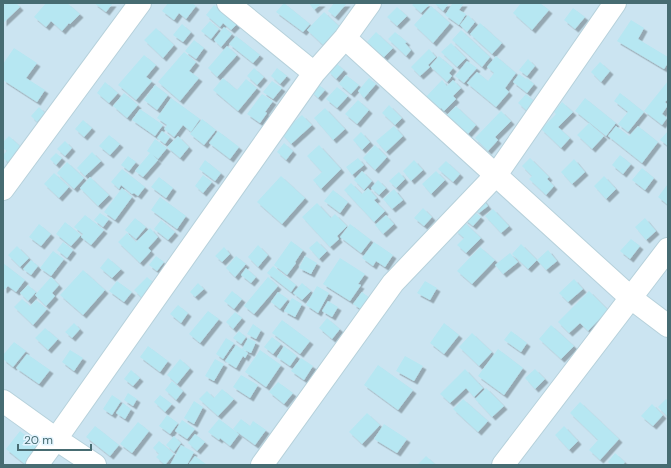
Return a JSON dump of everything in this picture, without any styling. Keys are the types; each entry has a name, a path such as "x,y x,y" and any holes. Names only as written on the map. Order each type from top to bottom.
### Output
{"street":[{"path":"3,189 140,3"},
{"path":"228,3 314,72"},
{"path":"37,465 314,72 345,38 370,3"},
{"path":"262,465 393,283 496,175 615,3"},
{"path":"345,38 631,298 668,326"},
{"path":"503,465 668,249"},
{"path":"3,401 94,465"}],"shaded area":[{"path":"3,3 668,3 668,465 3,465"}],"building":[{"path":"6,3 16,3 20,7 3,23 3,6"},
{"path":"46,3 67,3 80,14 62,31 51,21 46,27 34,17"},
{"path":"94,3 113,3 106,12"},
{"path":"168,3 192,3 196,6 186,19 179,13 174,20 162,11"},
{"path":"284,3 310,24 303,32 276,12"},
{"path":"309,3 322,3 314,10"},
{"path":"334,3 347,3 335,17 328,11"},
{"path":"415,3 427,3 429,5 421,13 412,5"},
{"path":"434,3 449,3 443,11"},
{"path":"451,3 464,3 459,10 466,14 459,25 445,15 452,4"},
{"path":"521,3 540,3 549,10 532,30 513,13"},
{"path":"214,5 237,24 231,30 223,23 220,27 206,15"},
{"path":"431,6 450,23 433,43 414,25"},
{"path":"397,7 407,16 397,26 387,17"},
{"path":"573,8 585,17 575,29 564,20"},
{"path":"324,12 340,27 323,45 307,30"},
{"path":"468,15 475,22 467,32 460,25"},
{"path":"631,20 644,28 638,39 668,57 668,63 664,69 617,41"},
{"path":"210,21 219,29 211,39 201,31"},
{"path":"480,23 502,43 492,54 470,34"},
{"path":"182,24 191,32 183,42 173,35"},
{"path":"224,27 232,34 221,47 214,40"},
{"path":"156,28 174,45 163,58 144,40"},
{"path":"461,30 490,57 482,67 452,40"},
{"path":"376,32 393,48 383,58 367,42"},
{"path":"395,32 407,42 405,43 411,50 406,56 388,39"},
{"path":"236,36 260,55 253,63 229,44"},
{"path":"194,40 204,48 196,59 185,51"},
{"path":"451,43 466,58 457,67 441,52"},
{"path":"227,46 237,55 217,77 208,68"},
{"path":"14,48 37,63 26,78 45,90 37,102 3,80 3,64"},
{"path":"429,49 436,57 428,65 430,67 420,76 411,67"},
{"path":"184,52 196,62 189,71 199,78 180,101 158,82"},
{"path":"144,55 156,65 146,77 152,81 136,100 118,85"},
{"path":"439,56 453,68 449,73 452,76 447,82 430,66"},
{"path":"496,56 516,73 505,88 509,92 496,107 467,83 477,72 488,81 494,73 487,67"},
{"path":"528,59 535,66 527,76 519,70"},
{"path":"467,61 477,68 464,83 455,76"},
{"path":"600,62 610,71 601,82 591,72"},
{"path":"336,63 344,70 336,79 328,71"},
{"path":"254,68 264,77 257,85 247,76"},
{"path":"277,68 287,76 280,84 271,76"},
{"path":"519,74 534,84 527,93 513,82"},
{"path":"346,75 359,85 351,94 339,84"},
{"path":"223,78 237,90 246,79 257,88 238,111 213,90"},
{"path":"369,78 376,84 364,98 358,91"},
{"path":"442,80 447,86 453,80 461,88 453,96 456,99 444,111 441,108 436,113 423,100"},
{"path":"272,81 282,88 273,99 263,92"},
{"path":"668,81 668,99 665,102 668,105 662,114 667,118 662,125 644,111"},
{"path":"105,82 118,93 109,103 97,93"},
{"path":"318,84 325,90 318,98 311,91"},
{"path":"155,85 168,95 157,110 144,100"},
{"path":"337,87 348,96 337,108 326,99"},
{"path":"124,93 138,105 127,118 113,106"},
{"path":"620,93 644,112 628,132 618,124 628,112 614,101"},
{"path":"262,94 273,101 265,112 267,113 260,123 247,114"},
{"path":"526,94 535,102 527,111 518,103"},
{"path":"171,98 200,119 191,132 183,125 174,137 164,129 167,125 157,118"},
{"path":"585,98 616,123 606,136 575,111"},
{"path":"358,100 369,110 357,124 345,114"},
{"path":"562,102 573,112 558,127 570,138 561,148 541,129 556,114 554,112"},
{"path":"389,105 402,118 395,125 382,113"},
{"path":"456,106 476,125 467,135 447,115"},
{"path":"39,107 45,113 37,122 31,116"},
{"path":"325,108 345,129 333,140 314,118"},
{"path":"140,109 163,125 155,136 132,120"},
{"path":"501,111 511,121 495,137 498,140 488,151 475,138"},
{"path":"302,115 312,125 291,144 281,133"},
{"path":"202,119 216,130 204,145 190,134"},
{"path":"83,120 92,128 84,137 75,129"},
{"path":"589,123 604,136 592,149 577,135"},
{"path":"394,126 403,136 386,152 376,141"},
{"path":"616,126 629,136 638,126 658,142 642,163 608,136"},
{"path":"162,131 170,137 165,144 157,138"},
{"path":"218,131 239,147 230,159 209,143"},
{"path":"668,131 668,146 660,140"},
{"path":"361,132 370,142 362,150 353,140"},
{"path":"109,135 120,144 110,155 99,146"},
{"path":"9,136 22,148 9,163 3,158 3,155 7,151 3,148 3,142"},
{"path":"178,136 189,147 180,158 167,147"},
{"path":"155,139 167,148 158,159 153,155 158,160 143,177 135,171 150,153 147,151"},
{"path":"65,141 72,148 65,156 57,149"},
{"path":"284,143 293,151 286,160 277,152"},
{"path":"319,145 341,169 321,189 313,180 322,172 307,156"},
{"path":"375,145 387,157 375,170 363,158"},
{"path":"92,152 101,161 85,176 77,168"},
{"path":"56,153 62,158 56,165 50,159"},
{"path":"620,155 631,164 623,174 612,165"},
{"path":"128,156 136,162 129,171 121,165"},
{"path":"358,158 364,165 352,175 346,167"},
{"path":"530,158 549,177 547,179 554,186 546,195 529,179 532,176 522,166"},
{"path":"574,159 585,172 572,184 561,172"},
{"path":"205,160 221,173 215,181 199,169"},
{"path":"414,160 423,170 411,181 403,171"},
{"path":"446,161 460,174 453,182 438,169"},
{"path":"67,162 84,178 74,189 57,173"},
{"path":"642,168 654,178 645,190 632,180"},
{"path":"122,169 145,187 138,196 134,193 132,194 121,185 119,189 111,182"},
{"path":"362,171 372,181 364,190 354,180"},
{"path":"436,171 445,180 431,194 422,184"},
{"path":"399,172 405,179 396,188 389,181"},
{"path":"54,173 69,187 59,198 44,184"},
{"path":"203,175 212,182 203,193 195,186"},
{"path":"281,176 305,198 282,224 257,202"},
{"path":"604,176 616,189 606,199 594,186"},
{"path":"90,177 109,195 98,206 80,188"},
{"path":"159,177 173,188 166,198 151,187"},
{"path":"378,180 386,188 379,195 371,188"},
{"path":"351,183 362,194 368,188 377,198 374,200 385,211 374,222 344,190"},
{"path":"667,185 668,186 668,205 658,197"},
{"path":"122,188 132,197 115,220 104,212"},
{"path":"394,189 403,200 392,209 383,199"},
{"path":"333,190 348,202 340,213 324,201"},
{"path":"160,197 186,216 177,229 151,210"},
{"path":"481,197 488,206 479,213 471,205"},
{"path":"317,203 331,218 335,214 347,226 337,236 339,239 330,247 302,217"},
{"path":"423,208 432,217 424,226 414,218"},
{"path":"493,209 509,226 501,233 485,216"},
{"path":"472,210 481,217 473,226 464,219"},
{"path":"100,213 109,219 103,227 94,220"},
{"path":"85,215 104,230 91,245 81,237 83,234 74,227"},
{"path":"386,215 394,224 383,234 375,225"},
{"path":"135,218 146,227 136,239 125,230"},
{"path":"645,218 656,231 646,240 635,227"},
{"path":"161,220 175,232 168,240 154,229"},
{"path":"463,221 481,238 466,253 457,245 464,238 455,230"},
{"path":"65,222 81,235 71,246 56,234"},
{"path":"39,224 51,234 41,246 29,237"},
{"path":"350,224 371,240 361,253 340,237"},
{"path":"150,228 158,237 148,248 151,251 140,263 118,242 127,233 136,242"},
{"path":"631,239 640,246 630,259 620,251"},
{"path":"291,241 303,250 287,275 274,265"},
{"path":"317,241 327,251 319,259 309,248"},
{"path":"63,242 73,250 67,258 57,250"},
{"path":"374,242 393,255 385,267 376,261 373,266 362,258"},
{"path":"521,244 537,260 528,269 512,254"},
{"path":"258,245 268,255 258,267 248,257"},
{"path":"17,246 29,258 20,267 8,255"},
{"path":"224,247 230,254 222,262 215,256"},
{"path":"480,247 495,260 472,284 457,271"},
{"path":"548,250 557,261 546,270 537,260"},
{"path":"53,251 64,259 51,276 40,268"},
{"path":"510,253 518,262 503,274 495,265"},
{"path":"156,256 164,262 157,271 149,265"},
{"path":"236,256 246,264 235,277 226,268"},
{"path":"305,256 317,263 311,274 299,268"},
{"path":"108,258 121,269 112,278 100,268"},
{"path":"340,258 365,274 358,284 361,285 350,301 323,284"},
{"path":"31,260 38,266 31,275 23,269"},
{"path":"3,263 25,280 16,292 8,286 4,290 3,289"},
{"path":"273,266 296,285 291,292 267,273"},
{"path":"246,268 256,277 251,283 241,275"},
{"path":"83,270 105,290 83,315 60,295"},
{"path":"51,277 59,285 52,293 55,296 46,306 35,295"},
{"path":"147,277 157,286 144,300 134,290"},
{"path":"268,277 278,286 254,314 244,306"},
{"path":"574,279 583,289 568,302 559,293"},
{"path":"117,281 132,292 124,302 109,291"},
{"path":"425,281 437,288 430,300 417,293"},
{"path":"198,283 204,289 195,297 190,292"},
{"path":"302,283 311,291 302,300 293,293"},
{"path":"28,285 36,292 28,301 20,293"},
{"path":"317,286 329,293 318,313 306,305"},
{"path":"232,291 242,299 234,309 224,301"},
{"path":"589,291 608,310 588,331 580,323 569,333 558,322"},
{"path":"278,292 288,299 280,309 271,302"},
{"path":"362,292 371,299 362,310 353,304"},
{"path":"292,298 302,304 295,317 284,311"},
{"path":"22,299 30,306 36,300 47,309 33,325 14,307"},
{"path":"328,301 338,307 332,317 322,311"},
{"path":"178,305 188,313 181,323 170,314"},
{"path":"208,311 219,319 200,343 189,334"},
{"path":"235,312 242,318 233,329 226,322"},
{"path":"327,318 340,329 332,339 319,328"},
{"path":"282,320 310,341 300,354 272,333"},
{"path":"74,323 80,329 72,338 65,332"},
{"path":"444,323 459,335 444,354 430,343"},
{"path":"253,324 261,330 256,339 247,334"},
{"path":"551,325 574,346 561,359 539,339"},
{"path":"45,328 58,339 48,350 35,338"},
{"path":"239,331 246,337 241,344 233,338"},
{"path":"511,331 527,343 521,352 504,340"},
{"path":"472,333 492,352 479,366 459,347"},
{"path":"272,337 281,344 273,354 264,347"},
{"path":"226,338 234,343 223,359 216,354"},
{"path":"248,338 256,342 251,353 242,349"},
{"path":"14,342 26,351 13,367 3,359 3,355"},
{"path":"236,345 248,353 245,358 243,356 236,368 225,361"},
{"path":"148,346 168,361 160,372 140,357"},
{"path":"284,346 297,356 290,366 277,357"},
{"path":"498,349 523,368 504,395 478,376"},
{"path":"70,350 83,358 74,371 62,362"},
{"path":"260,350 281,365 266,387 245,372"},
{"path":"27,354 50,370 39,384 16,368"},
{"path":"405,356 423,366 414,381 396,371"},
{"path":"301,358 313,366 304,380 291,371"},
{"path":"180,359 190,368 177,384 167,375"},
{"path":"215,359 224,364 214,381 205,376"},
{"path":"378,365 413,390 398,410 364,385"},
{"path":"465,369 483,388 474,397 466,388 450,403 440,394"},
{"path":"535,369 545,379 535,389 525,378"},
{"path":"131,370 140,378 133,386 124,379"},
{"path":"241,375 258,385 250,398 233,387"},
{"path":"172,381 183,391 176,400 165,390"},
{"path":"278,382 293,393 284,404 269,392"},
{"path":"486,388 504,406 492,417 475,399"},
{"path":"222,389 234,399 218,416 199,399 207,391 214,398"},
{"path":"128,393 137,399 133,406 124,400"},
{"path":"112,395 121,401 112,415 103,409"},
{"path":"160,395 172,404 165,412 154,402"},
{"path":"463,399 488,421 478,432 453,409"},
{"path":"666,399 668,401 668,417 658,407"},
{"path":"194,401 203,407 194,424 184,418"},
{"path":"580,402 619,439 600,460 589,450 598,440 570,413"},
{"path":"123,403 131,409 125,419 116,413"},
{"path":"652,404 663,415 653,426 641,416"},
{"path":"367,413 380,425 362,444 349,432"},
{"path":"167,415 178,423 170,434 159,426"},
{"path":"219,419 239,434 230,446 220,438 219,440 208,432"},
{"path":"241,419 250,426 253,421 266,430 255,445 233,429"},
{"path":"182,420 195,429 187,439 175,431"},
{"path":"138,422 149,431 132,453 120,444"},
{"path":"384,424 407,439 397,453 374,439"},
{"path":"95,426 119,445 110,456 86,437"},
{"path":"564,426 578,441 569,450 555,435"},
{"path":"20,431 40,447 26,465 6,449"},
{"path":"195,434 205,442 197,451 188,443"},
{"path":"174,436 181,443 174,452 166,445"},
{"path":"159,441 174,454 165,465 156,457 159,454 153,448"},
{"path":"181,445 194,452 187,465 170,465"},
{"path":"615,453 625,462 623,465 611,465 608,462"},
{"path":"195,456 207,465 188,465"},
{"path":"426,456 436,465 417,465"}]}
